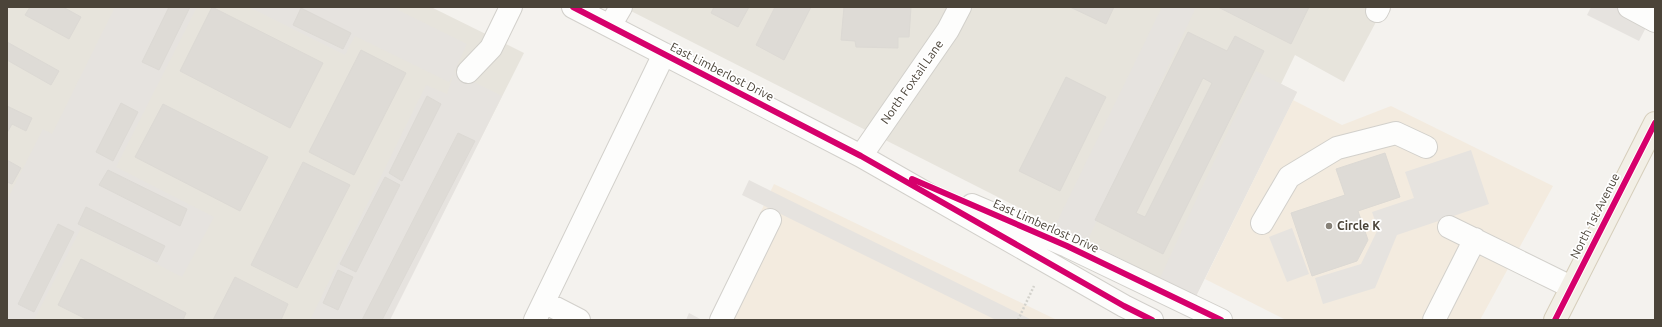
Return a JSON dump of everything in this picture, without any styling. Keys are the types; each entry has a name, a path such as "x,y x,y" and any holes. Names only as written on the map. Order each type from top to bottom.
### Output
{"main road":[{"name":"North 1st Avenue","path":"1555,320 1655,123"}],"street":[{"path":"468,72 491,48 511,7"},
{"name":"East Limberlost Drive","path":"573,7 861,156 1124,306 1152,320"},
{"path":"610,26 621,7"},
{"name":"North Foxtail Lane","path":"861,156 948,30 960,7"},
{"path":"1629,7 1655,21"},
{"path":"579,320 539,311 664,54"},
{"path":"1262,223 1289,177 1336,148 1396,133 1426,147"},
{"name":"East Limberlost Drive","path":"861,156 1067,246 1221,320"},
{"path":"721,320 770,220"},
{"path":"1449,227 1571,287"},
{"path":"1434,320 1475,239"}],"path":[{"path":"1018,320 1034,286"}],"shaded area":[{"path":"7,7 431,7 524,53 389,320 7,320"},
{"path":"115,7 197,7 116,167 214,217 182,277 82,226 34,320 7,320 7,200 43,129 52,134"},
{"path":"249,7 392,7 467,44 454,72 502,96 390,320 310,320 426,85 447,94 454,73 449,82 355,36 345,55"},
{"path":"623,7 1384,7 1344,82 1295,55 1281,84 1297,92 1196,296"},
{"path":"1162,7 1196,7 1087,242 1055,226"},
{"path":"1591,7 1655,7 1655,10 1639,41 1587,15"},
{"path":"1256,71 1297,92 1196,296 1160,278"},
{"path":"1293,100 1342,125 1391,106 1553,186 1480,320 1286,320 1205,279"},
{"path":"1471,150 1489,204 1397,235 1375,288 1323,304 1315,278 1361,264 1378,229 1372,212 1414,198 1405,172"},
{"path":"749,180 1032,320 996,320 742,195"},
{"path":"774,184 1057,320 709,320"},
{"path":"1292,228 1309,274 1287,282 1269,237"},
{"path":"689,313 702,320 686,320"}],"building":[{"path":"30,7 63,7 81,17 69,39 25,15"},
{"path":"169,7 190,7 159,70 142,62"},
{"path":"212,7 323,63 290,128 180,71"},
{"path":"714,7 749,7 738,27 711,13"},
{"path":"775,7 811,7 784,60 756,45"},
{"path":"844,7 911,7 909,37 898,37 898,48 856,47 855,41 841,40"},
{"path":"1070,7 1114,7 1106,24"},
{"path":"1218,7 1309,7 1291,44"},
{"path":"301,8 351,33 343,49 293,25"},
{"path":"1188,32 1227,51 1235,36 1264,51 1163,254 1095,220","holes":["1203,78 1212,83 1145,217 1136,213"]},
{"path":"7,42 59,71 51,85 7,60"},
{"path":"361,50 406,73 354,175 309,152"},
{"path":"1066,77 1106,97 1060,191 1019,171"},
{"path":"427,96 441,104 402,181 389,173"},
{"path":"121,103 138,112 113,161 96,152"},
{"path":"163,104 268,157 240,211 135,157"},
{"path":"7,106 32,118 26,131 12,124 7,133"},
{"path":"458,133 475,141 382,320 362,320"},
{"name":"Circle K","path":"1385,153 1400,197 1358,211 1368,240 1357,261 1312,276 1291,213 1345,195 1336,169"},
{"path":"7,160 21,168 12,184 7,182"},
{"path":"303,162 350,185 297,288 251,265"},
{"path":"108,170 187,209 180,226 99,185"},
{"path":"385,177 400,185 356,272 340,264"},
{"path":"86,207 165,246 157,262 78,224"},
{"path":"58,224 74,232 34,312 18,304"},
{"path":"81,259 186,313 183,320 88,320 58,305"},
{"path":"338,270 353,277 338,310 323,303"},
{"path":"235,277 288,304 281,320 213,320"}],"cycle path":[{"path":"573,7 861,156 1124,306 1152,320"},
{"path":"1555,320 1655,123"},
{"path":"912,179 1067,246 1221,320"}],"place":[{"name":"Circle K","path":"1329,226"}]}
